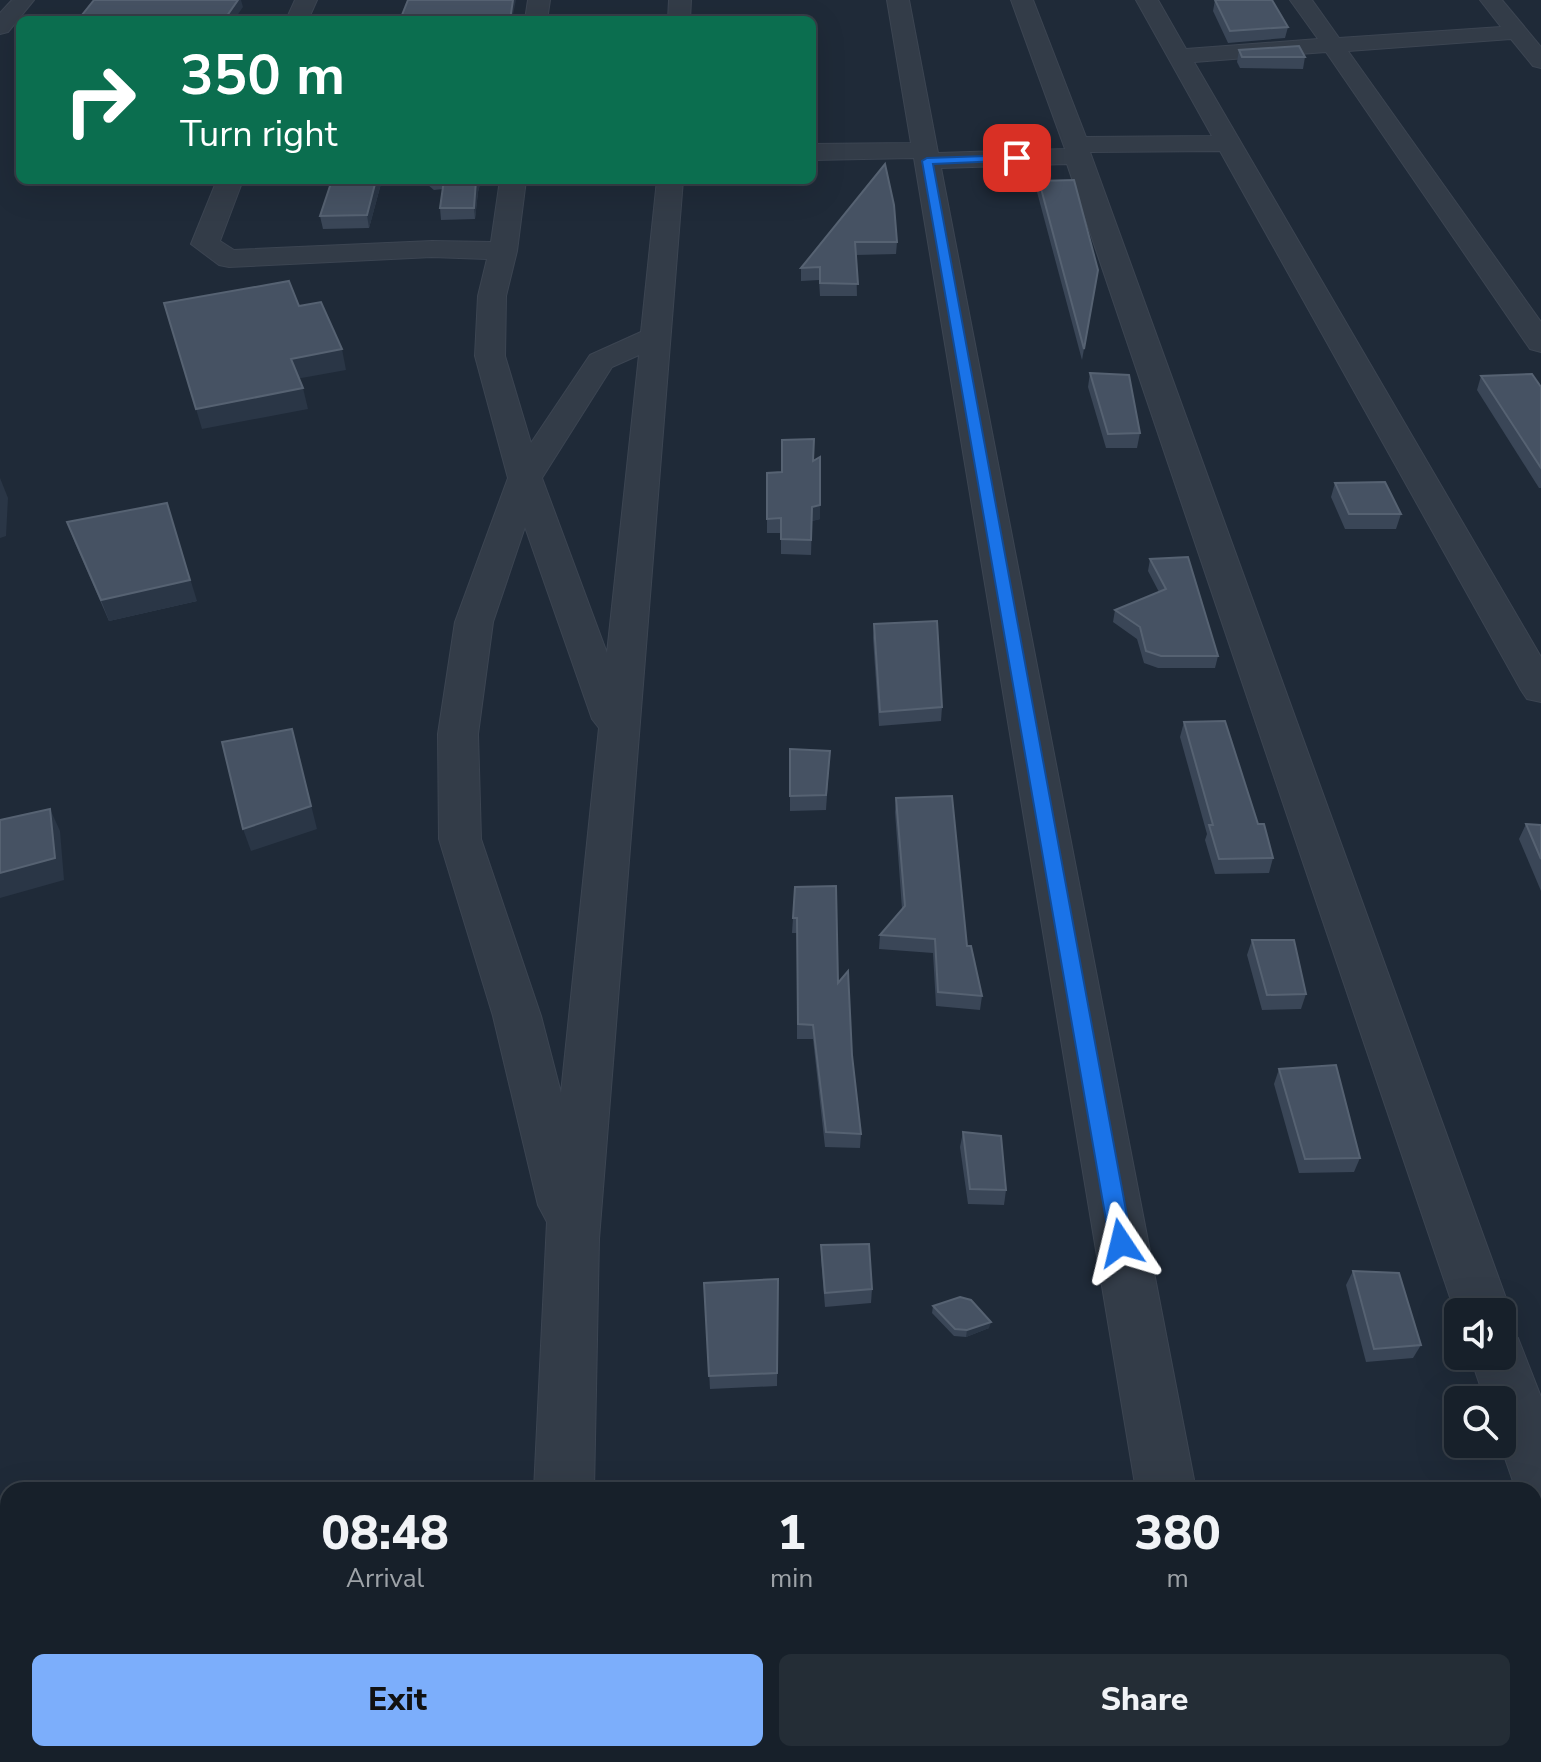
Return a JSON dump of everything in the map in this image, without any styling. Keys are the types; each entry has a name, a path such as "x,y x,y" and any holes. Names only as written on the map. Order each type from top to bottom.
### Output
{"street":[{"path":"0,27 23,0"},
{"path":"898,0 1165,1482"},
{"path":"1022,0 1478,1298"},
{"path":"1147,0 1541,690"},
{"path":"1301,0 1541,343"},
{"path":"1491,0 1541,61"},
{"path":"1179,56 1333,46 1514,28 1541,22"},
{"path":"816,152 926,155 1229,143"},
{"path":"228,184 205,244 229,259 432,249 503,251"},
{"path":"512,184 503,251 492,296 490,356 525,478 617,733"},
{"path":"564,1482 572,1239 670,184"},
{"path":"572,1239 517,1016 460,839 458,734 474,622 525,478 601,361 655,337"},
{"path":"1503,1370 1541,1478"}],"building":[{"path":"94,0 238,0 227,16 81,16"},
{"path":"408,0 513,0 511,16 402,16"},
{"path":"1215,0 1272,0 1288,27 1230,31"},
{"path":"1299,46 1305,57 1242,57 1239,50"},
{"path":"885,164 894,205 897,242 855,242 858,284 820,283 820,267 801,268"},
{"path":"1074,180 1098,270 1084,349 1039,181"},
{"path":"331,184 375,184 367,215 320,216"},
{"path":"443,184 476,184 474,208 440,208"},
{"path":"289,281 299,306 321,302 342,349 291,359 303,388 196,409 164,303"},
{"path":"1090,373 1129,375 1140,433 1108,434"},
{"path":"1532,374 1541,387 1541,468 1481,376"},
{"path":"814,439 813,461 820,457 820,505 812,507 811,540 781,539 781,518 767,519 767,473 782,472 782,440"},
{"path":"1385,482 1401,514 1349,514 1335,483"},
{"path":"167,503 190,580 101,600 67,522"},
{"path":"1188,557 1218,656 1161,656 1146,651 1140,627 1115,610 1166,589 1150,559"},
{"path":"937,621 942,707 880,712 874,624"},
{"path":"1225,721 1258,824 1264,824 1273,858 1219,859 1209,825 1213,825 1184,722"},
{"path":"292,729 311,806 243,829 222,742"},
{"path":"790,749 830,751 826,795 790,796"},
{"path":"952,796 967,946 971,946 982,996 938,992 935,939 880,935 905,906 896,798"},
{"path":"50,809 55,858 0,873 0,820"},
{"path":"1526,824 1541,825 1541,859"},
{"path":"836,886 838,983 848,971 852,1055 861,1134 826,1132 813,1025 798,1024 797,918 793,918 795,887"},
{"path":"1252,940 1294,940 1306,994 1267,995"},
{"path":"1336,1065 1360,1158 1305,1159 1279,1069"},
{"path":"963,1132 1001,1136 1006,1190 970,1189"},
{"path":"869,1244 872,1289 825,1293 821,1245"},
{"path":"1353,1271 1399,1273 1421,1345 1374,1349"},
{"path":"778,1279 777,1373 709,1376 704,1283"},
{"path":"960,1297 971,1300 991,1322 967,1330 955,1329 933,1306"}],"route":[{"path":"1017,158 927,161 1121,1243"}]}
